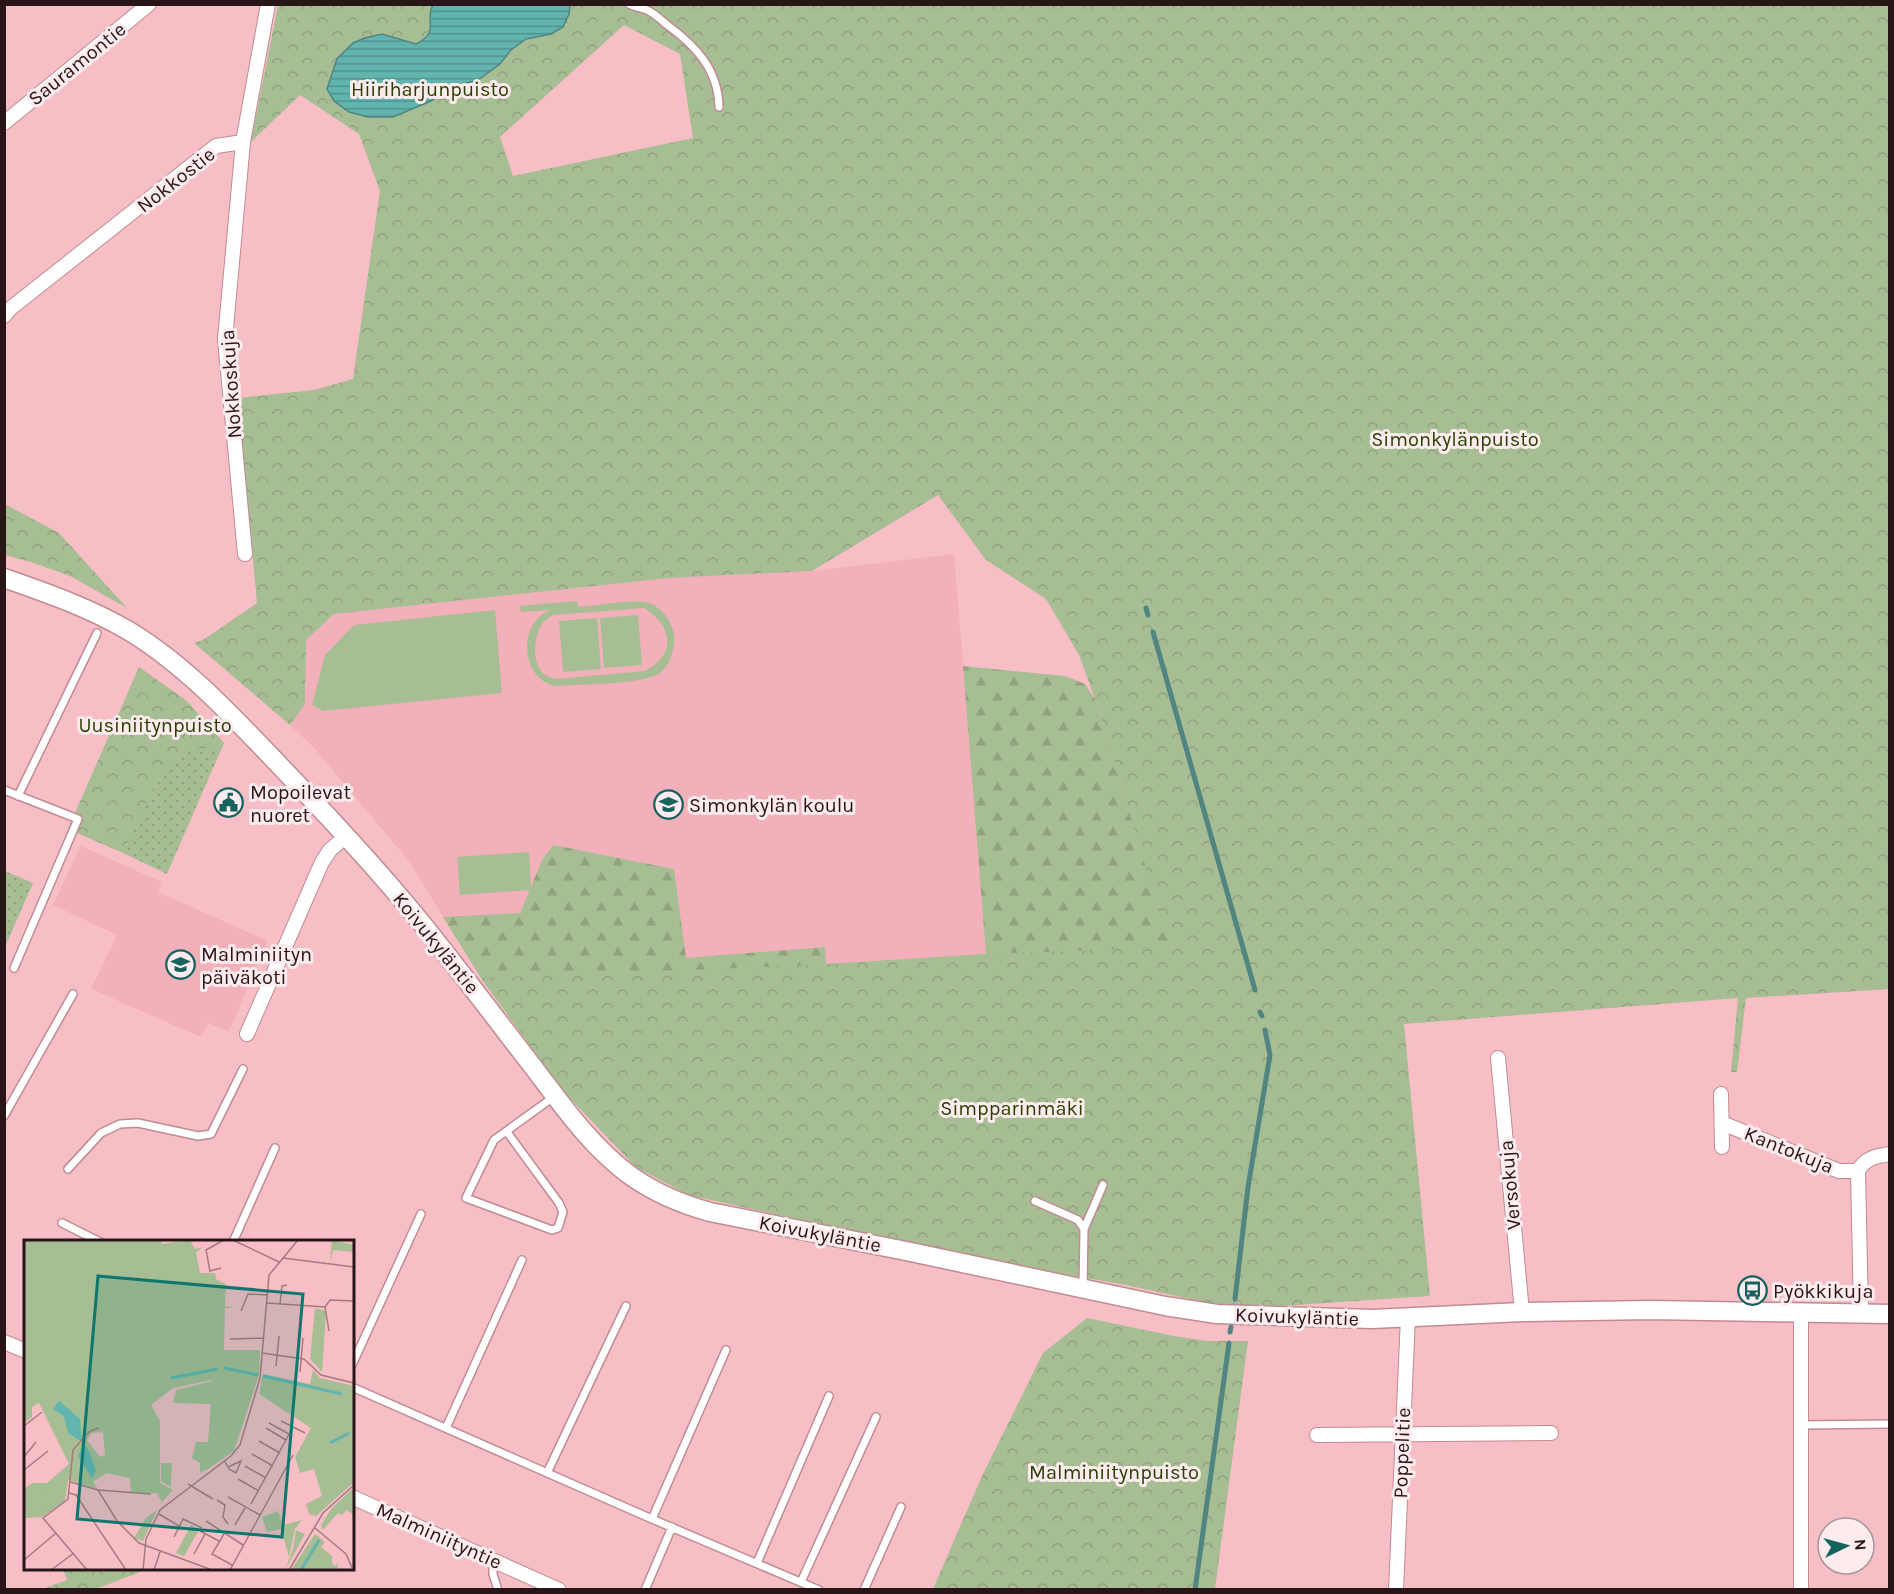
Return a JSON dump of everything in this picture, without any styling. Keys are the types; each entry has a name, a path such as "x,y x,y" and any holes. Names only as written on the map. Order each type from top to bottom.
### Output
{"main road":[{"name":"Koivukyläntie","path":"4,578 93,612 131,632 184,671 259,745 380,873 439,944 555,1096 595,1144 613,1162 644,1185 686,1205 710,1212 1165,1306 1217,1314 1372,1319 1522,1312 1651,1310 1890,1314"}],"street":[{"name":"Sauramontie","path":"4,123 148,4"},
{"path":"243,142 268,4"},
{"name":"Nokkostie","path":"4,315 216,146 243,142"},
{"name":"Nokkoskuja","path":"243,142 225,339 245,554"},
{"path":"247,1034 322,862 330,850 345,837"},
{"name":"Versokuja","path":"1498,1058 1522,1312"},
{"name":"Kantokuja","path":"1721,1094 1722,1147"},
{"name":"Kantokuja","path":"1722,1123 1839,1171 1858,1171"},
{"name":"Kantokuja","path":"1861,1313 1858,1171 1863,1163 1874,1157 1890,1154"},
{"path":"1801,1312 1801,1590"},
{"name":"Poppelitie","path":"1396,1590 1408,1317"},
{"path":"4,1341 24,1350"},
{"path":"1317,1435 1551,1433"},
{"name":"Malminiityntie","path":"354,1498 552,1588"}],"lane":[{"path":"630,4 647,10 690,42 701,54 712,75 718,93 719,107"},
{"path":"18,795 96,633"},
{"path":"4,790 78,819 14,968"},
{"path":"4,1116 74,994"},
{"path":"68,1169 101,1133 120,1125 138,1123 198,1136 211,1134 243,1069"},
{"path":"507,1132 559,1203 563,1212 558,1228 552,1230 466,1198 494,1140 555,1096"},
{"path":"234,1240 274,1148"},
{"path":"1083,1289 1084,1229 1103,1185"},
{"path":"1035,1201 1078,1220 1084,1229"},
{"path":"354,1361 421,1214"},
{"path":"62,1223 96,1240"},
{"path":"446,1428 522,1260"},
{"path":"547,1473 626,1306"},
{"path":"652,1519 726,1350"},
{"path":"354,1389 819,1590"},
{"path":"757,1563 829,1396"},
{"path":"801,1582 876,1417"},
{"path":"1800,1425 1890,1424"},
{"path":"864,1590 901,1507"},
{"path":"645,1590 672,1527"},
{"path":"493,1560 493,1574 498,1590"}],"shaded area":[{"name":"Simonkylän koulu","path":"954,554 987,954 839,964 481,978 408,860 315,749 290,725 305,704 306,640 334,614 669,578 812,571"},
{"name":"Malminiityn päiväkoti","path":"81,846 162,882 158,892 268,941 229,1032 208,1023 201,1037 91,989 117,935 53,905"}],"green space":[{"name":"Simonkylänpuisto","path":"278,5 1889,5 1889,989 1746,998 1737,1072 1731,1072 1738,998 1404,1024 1430,1296 1236,1309 1126,1285 968,1257 689,1195 636,1167 563,1091 481,978 839,964 987,954 1170,947 1095,699 1079,655 1046,599 986,560 938,495 812,571 669,578 334,614 306,640 305,704 290,725 194,643 203,640 257,603 238,398 314,390 353,379 380,191 359,134 300,95 251,142","holes":["624,25 680,54 693,138 513,176 500,137"]},
{"path":"5,504 59,533 127,608 70,576 5,555"},
{"path":"577,601 578,607 628,602 650,603 666,616 673,629 671,656 662,671 649,678 557,686 546,683 532,668 527,648 532,627 539,617 550,610 521,612 520,606","holes":["644,608 654,615 665,631 666,648 662,657 645,671 557,679 547,676 538,666 535,652 537,636 542,624 553,615"]},
{"path":"495,610 502,693 323,711 312,705 325,655 354,625"},
{"path":"638,615 642,665 604,668 600,618"},
{"path":"597,618 601,669 563,672 559,621"},
{"path":"963,666 1065,676 1085,684 1095,699 1171,947 689,1195 636,1167 563,1091 481,978 443,917 520,913 543,858 553,845 674,869 686,958 825,947 826,964 986,954"},
{"name":"Uusiniitynpuisto","path":"139,667 187,701 224,743 221,749 188,750 176,757 167,767 150,797 123,853 68,829"},
{"path":"224,743 167,874 123,853 93,820 183,749"},
{"path":"529,852 531,890 460,895 457,857"},
{"path":"5,871 33,883 5,947"},
{"name":"Malminiitynpuisto","path":"1087,1318 1207,1341 1248,1341 1215,1589 933,1589 982,1476 1043,1353"},
{"path":"64,1570 145,1570 96,1589 42,1589 67,1580"}],"water":[{"path":"433,5 570,5 563,27 551,34 526,39 511,50 500,64 478,80 454,86 431,101 393,117 368,117 349,112 334,101 327,89 337,59 353,43 382,34 416,44 424,40 430,31"}],"waterway":[{"path":"1146,608 1148,615"},
{"path":"1153,632 1255,990"},
{"path":"1260,1012 1262,1016"},
{"path":"1235,1299 1248,1187 1270,1055 1265,1030"},
{"path":"1230,1332 1231,1327"},
{"path":"1195,1590 1229,1343"}],"place":[{"name":"Mopoilevat nuoret","path":"229,803"},
{"name":"Simonkylän koulu","path":"668,805"},
{"name":"Malminiityn päiväkoti","path":"180,965"},
{"name":"Pyökkikuja","path":"1752,1291"}],"park label":[{"name":"Hiiriharjunpuisto","path":"430,89"},
{"name":"Simpparinmäki","path":"1012,1108"}]}
